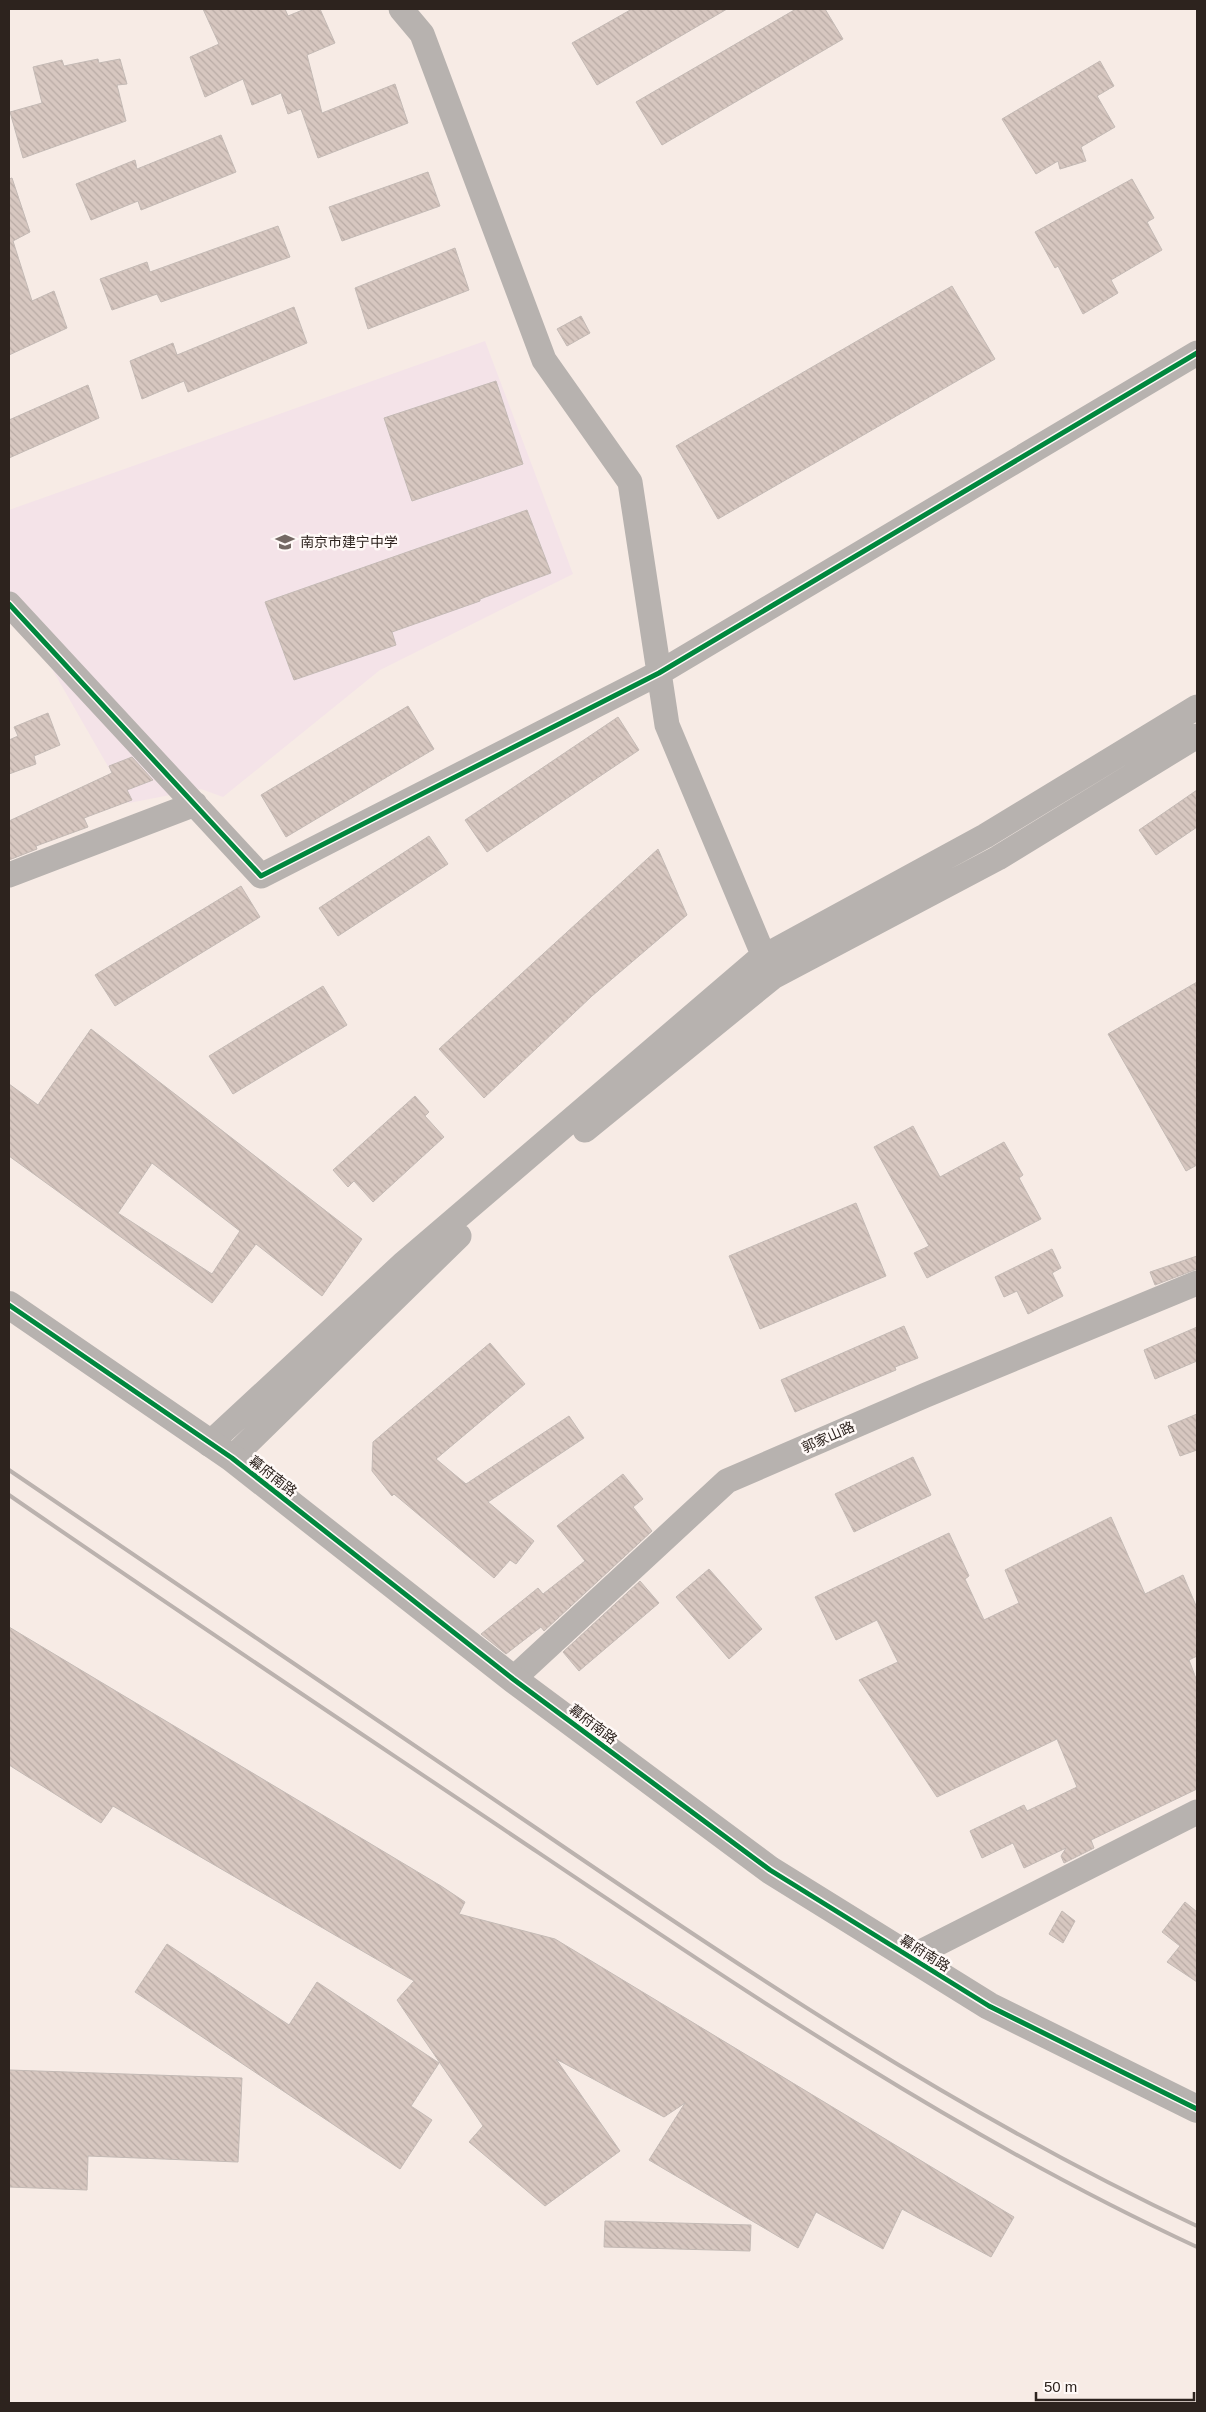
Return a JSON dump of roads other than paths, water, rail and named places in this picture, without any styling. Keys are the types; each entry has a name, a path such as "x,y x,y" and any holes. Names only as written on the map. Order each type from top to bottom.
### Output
{"street":[{"path":"401,9 422,34 544,360 630,482 667,725 773,977"},
{"path":"422,34 426,9"},
{"path":"9,604 261,876 659,673 1197,353"},
{"path":"220,1451 404,1263 760,959 985,836 1197,707"},
{"path":"220,1451 479,1217 773,977 998,858 1197,736"},
{"path":"9,875 195,804"},
{"name":"郭家山路","path":"513,1679 728,1481 926,1395 1197,1283"},
{"name":"幕府南路","path":"9,1305 220,1451 513,1679 770,1870 989,2006 1197,2109"},
{"path":"910,1957 1197,1812"}],"railway":[{"path":"9,1470 777,1989 941,2090 1025,2138 1110,2184 1197,2226"},
{"path":"9,1495 269,1672 773,2008 940,2111 1024,2159 1110,2205 1197,2247"}],"place":[{"name":"南京市建宁中学","path":"285,542"}]}
